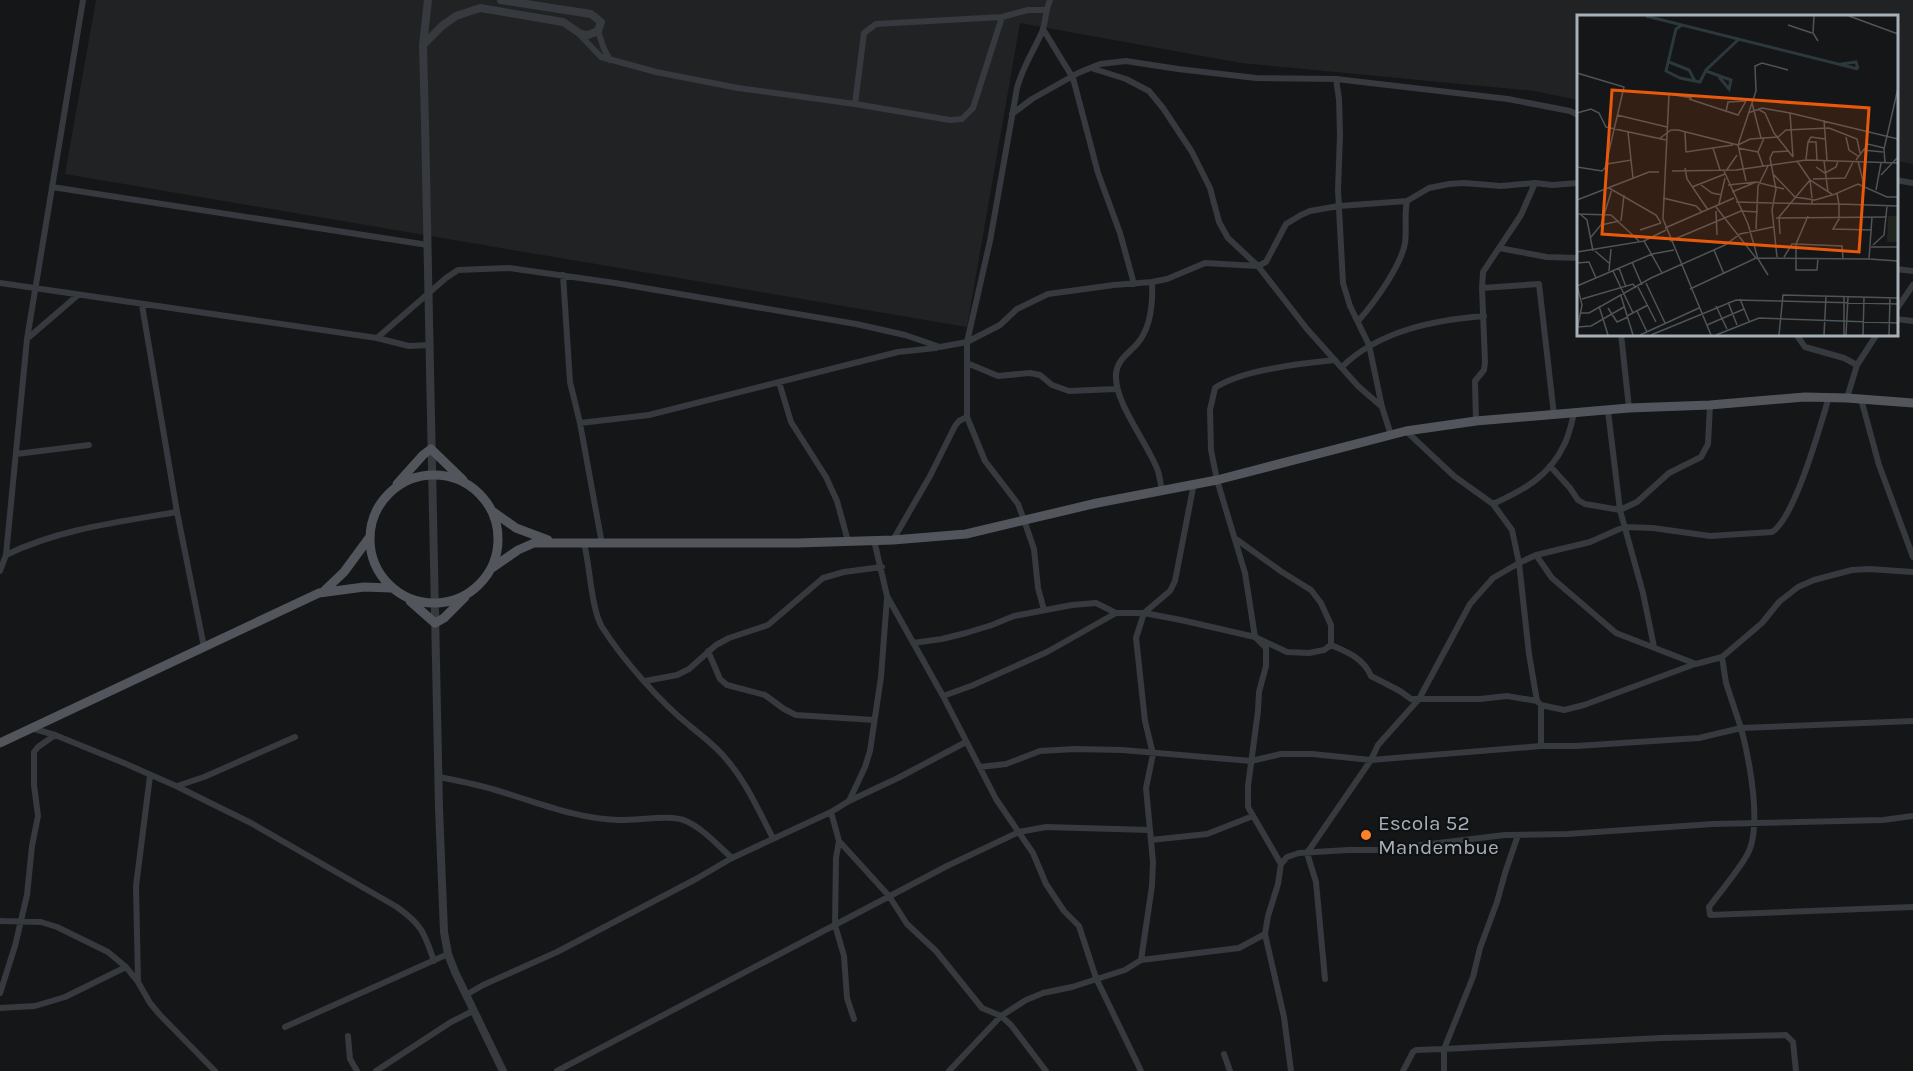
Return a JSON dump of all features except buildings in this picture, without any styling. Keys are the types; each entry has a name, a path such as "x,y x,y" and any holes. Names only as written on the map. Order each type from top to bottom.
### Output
{"main road":[{"path":"492,567 518,550 534,543 848,541 966,534 1162,489 1217,480 1406,431 1476,421 1629,408 1829,397 1913,403"},
{"path":"431,448 467,484 481,496 492,511 498,529 498,549 492,567 482,582 444,618 435,623 391,588 379,573 371,556 369,538 372,522 378,507 388,494 431,448"},
{"path":"388,494 401,484 432,475 450,477 467,484"},
{"path":"492,511 516,528 553,542"},
{"path":"323,592 344,572 369,538"},
{"path":"0,743 323,592 364,587 391,588"},
{"path":"405,597 435,604 453,601 469,593"}],"street":[{"path":"0,571 6,555 34,289 83,0"},
{"path":"428,0 423,45 444,932 448,954 503,1071"},
{"path":"501,0 591,14 601,22 598,31 610,60"},
{"path":"1044,610 1038,588 1034,549 1018,504 986,461 967,417 967,342 990,241 1012,114 1023,67 1043,29 1045,10 1050,0"},
{"path":"423,45 456,16 480,8 563,22 581,34 588,35 598,31"},
{"path":"855,104 864,33 876,24 1002,17 1028,10 1045,10"},
{"path":"575,30 598,56 656,72 738,88 950,120 962,119 973,108 1002,17"},
{"path":"1043,29 1073,78 1098,173 1120,233 1134,284"},
{"path":"1012,114 1032,99 1091,68 1100,64 1126,61 1256,78 1336,79 1508,99 1570,111 1577,114"},
{"path":"1091,68 1126,79 1149,92 1191,152 1210,188 1219,222 1228,238 1258,266 1285,302 1342,368 1382,407"},
{"path":"1336,79 1339,99 1339,206 1343,283 1350,306 1370,345 1382,407 1391,435"},
{"path":"1898,180 1913,183"},
{"path":"1476,421 1475,381 1485,370 1483,273 1521,215 1535,183"},
{"path":"580,423 649,416 898,352 967,342 1000,325 1017,309 1048,294 1152,282 1205,263 1258,266 1266,262 1286,224 1310,211 1339,206 1407,201 1430,188 1449,184 1501,186 1577,183"},
{"path":"52,187 428,245"},
{"path":"1359,320 1384,287 1403,252 1406,241 1404,216 1407,201"},
{"path":"1499,248 1547,257 1577,258"},
{"path":"377,338 458,270 509,268 856,324 905,334 940,347"},
{"path":"1898,269 1913,271"},
{"path":"563,275 570,382 580,423 602,544"},
{"path":"1152,282 1153,302 1150,312 1138,343 1120,360 1116,372 1116,389 1157,469 1162,489"},
{"path":"0,283 377,338 409,346 430,345"},
{"path":"1482,288 1539,284 1554,415"},
{"path":"1898,307 1913,285"},
{"path":"27,339 78,296"},
{"path":"142,304 177,512 204,647"},
{"path":"1342,368 1353,356 1370,345 1426,324 1484,316"},
{"path":"1898,319 1913,321"},
{"path":"1621,336 1629,408"},
{"path":"1798,336 1805,346 1844,358 1857,365"},
{"path":"1870,336 1870,342"},
{"path":"1847,398 1857,365 1875,336"},
{"path":"1281,864 1248,807 1248,786 1258,711 1258,692 1266,666 1266,648 1255,637 1245,573 1217,480 1209,428 1210,411 1215,388 1225,381 1272,368 1335,360"},
{"path":"967,363 998,376 1023,373 1040,375 1052,385 1069,391 1116,389"},
{"path":"779,382 791,422 826,477 837,501 848,541"},
{"path":"1307,853 1371,760 1378,745 1419,699 1470,604 1492,578 1536,555 1590,542 1624,527 1653,528 1710,536 1766,533 1779,527 1801,485 1829,397"},
{"path":"1861,399 1879,465 1913,557"},
{"path":"1550,466 1578,500 1585,504 1620,510 1636,502 1670,473 1701,457 1708,444 1710,405"},
{"path":"1608,411 1620,510 1654,647"},
{"path":"1493,504 1535,482 1550,466 1564,445 1574,414"},
{"path":"892,540 930,476 955,426 967,417"},
{"path":"1406,431 1454,476 1493,504 1512,530 1519,563 1529,654 1539,703 1541,746"},
{"path":"16,454 89,445"},
{"path":"1141,960 1152,886 1151,840 1146,788 1153,754 1145,721 1137,638 1144,613 1170,591 1175,580 1194,483"},
{"path":"6,555 26,545 85,528 177,512"},
{"path":"1236,539 1311,590 1321,603 1331,625 1331,645"},
{"path":"849,801 870,751 881,677 887,596 874,540"},
{"path":"584,543 596,613 602,626 621,654 665,703 709,740 729,761 745,784 773,838"},
{"path":"1536,555 1552,578 1616,633 1696,664"},
{"path":"645,681 677,675 689,669 708,651 729,638 768,625 823,578 844,572 882,567"},
{"path":"1331,645 1344,650 1366,664 1371,676 1411,699 1480,699 1507,696 1564,710 1722,657 1762,623 1779,602 1798,587 1814,580 1833,574 1861,570 1913,572"},
{"path":"887,596 943,696 996,799 1033,853 1046,884 1064,910 1079,926 1096,978 1141,1071"},
{"path":"913,643 942,639 992,625 1014,616 1096,603 1116,613 1144,613 1255,637 1287,652 1309,653 1323,650 1331,645"},
{"path":"943,696 1047,652 1116,613"},
{"path":"708,651 720,679 727,685 765,695 784,710 796,715 874,720"},
{"path":"1722,657 1726,683 1747,750 1753,788 1753,824 1752,840 1747,855 1709,907 1710,915 1913,907"},
{"path":"980,767 1006,764 1040,751 1075,749 1122,750 1251,761 1281,754 1312,754 1371,760 1541,746 1699,738 1741,728 1913,721"},
{"path":"31,728 55,735 176,786 251,823 397,907 416,920 427,940 434,961"},
{"path":"0,993 22,920 38,816 34,753 38,747 55,735"},
{"path":"176,786 204,777 295,737"},
{"path":"466,995 557,952 732,858 831,812 966,742"},
{"path":"138,982 136,886 150,776"},
{"path":"439,777 500,791 552,808 599,818 685,820 700,829 732,858"},
{"path":"831,812 839,841 836,858 835,925 844,957 847,998 854,1019"},
{"path":"1151,840 1207,834 1253,816"},
{"path":"1291,1071 1284,1017 1265,934 1281,864 1287,857 1307,853 1380,850 1505,835 1883,820 1913,816"},
{"path":"557,1071 890,896 1019,832 1046,827 1149,830"},
{"path":"1444,1071 1444,1049 1473,977 1480,948 1518,835"},
{"path":"839,841 890,896 907,924 936,951 982,1008 1001,1016 1011,1025 1046,1071"},
{"path":"1307,853 1316,882 1325,979"},
{"path":"0,921 41,922 57,927 108,952 138,982 155,1009 215,1071"},
{"path":"949,1071 1001,1016 1034,997 1125,970 1141,960 1239,948 1265,934"},
{"path":"285,1027 448,954"},
{"path":"0,1008 35,1006 65,997 126,968"},
{"path":"376,1071 451,1022 473,1011"},
{"path":"1403,1071 1416,1050 1661,1038 1786,1035 1793,1042 1796,1071"},
{"path":"348,1036 350,1059 357,1071"},
{"path":"1224,1054 1230,1071"}],"shaded area":[{"path":"96,0 1913,0 1913,164 1898,161 1898,15 1577,15 1577,100 1534,91 1241,63 1020,23 967,327 65,174"}],"place":[{"name":"Escola 52 Mandembue","path":"1366,835"}]}
